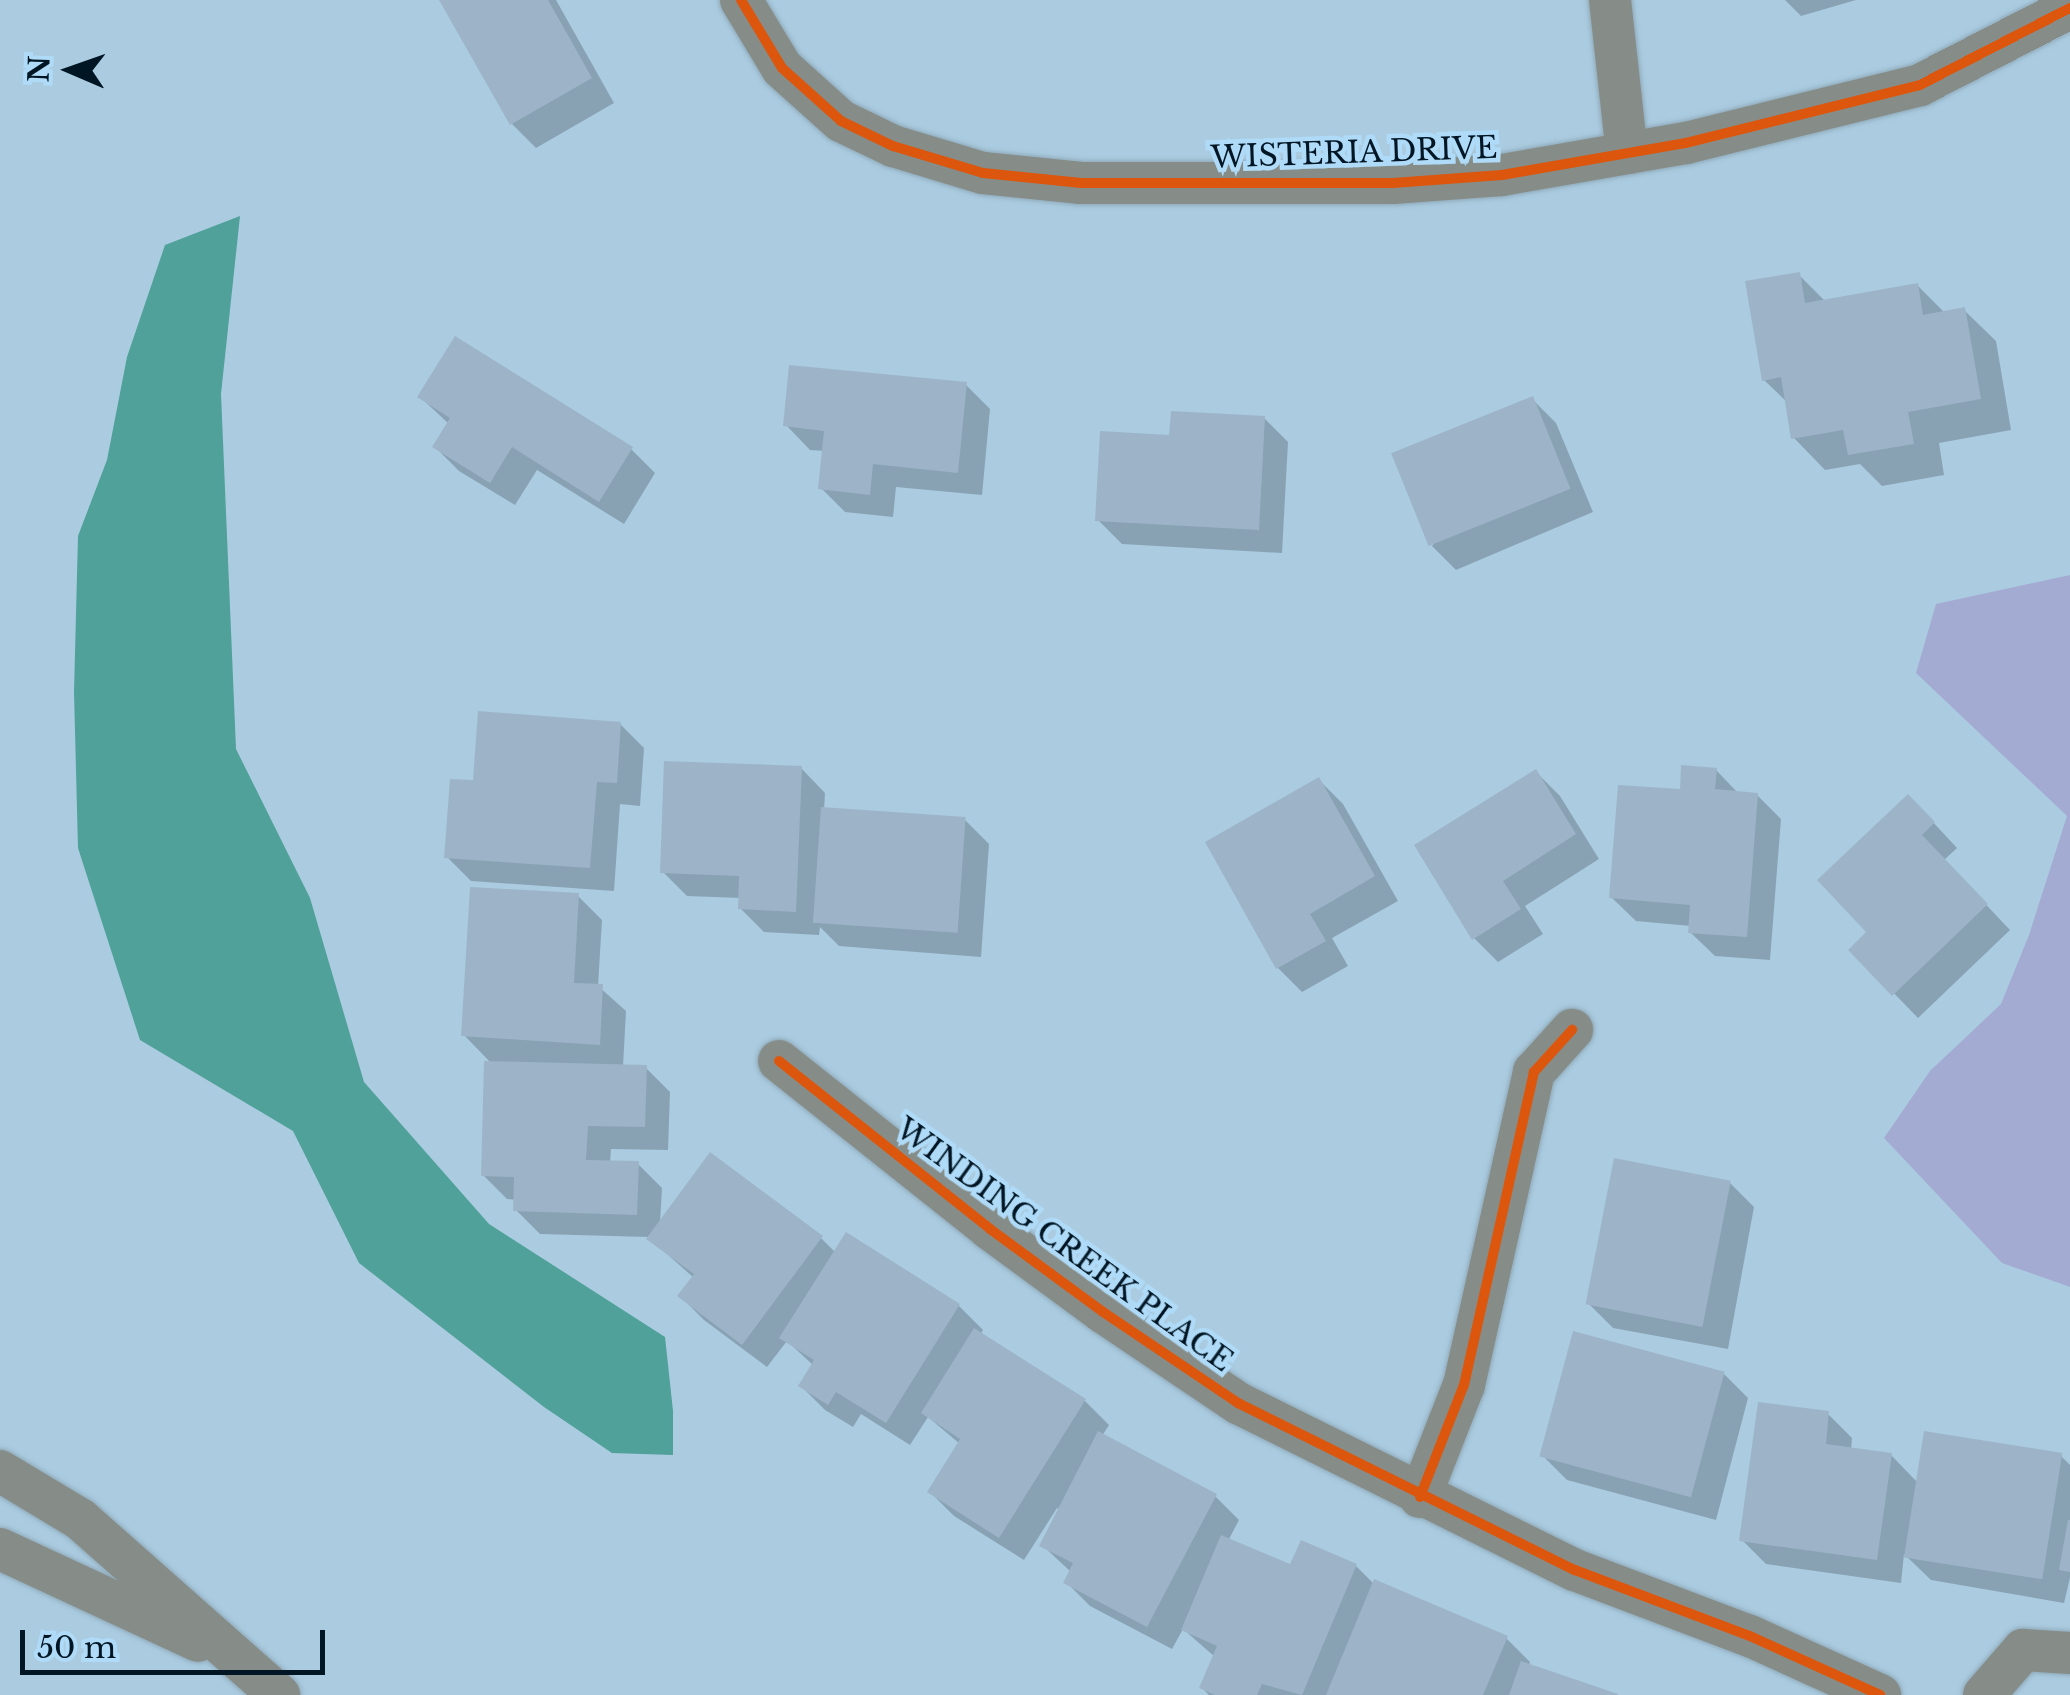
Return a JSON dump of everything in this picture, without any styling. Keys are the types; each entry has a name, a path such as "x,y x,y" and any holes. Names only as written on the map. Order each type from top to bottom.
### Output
{"street":[{"name":"WISTERIA DRIVE","path":"742,0 782,68 841,121 893,146 983,174 1081,184 1394,183 1502,175 1628,153 1791,120 1920,84 2070,8"},
{"path":"1610,0 1628,153"},
{"path":"1420,1496 1464,1385 1534,1072 1572,1030"},
{"name":"WINDING CREEK PLACE","path":"779,1061 1103,1312 1238,1403 1575,1570 1750,1636 1880,1695"},
{"path":"0,1472 80,1519 279,1695"},
{"path":"0,1549 239,1661"},
{"path":"1984,1695 2024,1650 2070,1653"}],"shaded area":[{"path":"240,216 221,394 236,749 310,898 364,1082 489,1224 665,1337 673,1455 612,1453 544,1407 359,1263 293,1131 140,1040 78,848 74,692 78,536 107,460 127,357 165,245"},
{"path":"2070,575 2070,1287 2002,1263 1884,1138 1930,1071 2001,1004 2029,935 2067,816 1916,673 1936,604"}],"building":[{"path":"439,0 548,0 592,78 510,125"},
{"path":"1800,272 1805,303 1918,283 1923,315 1965,307 1981,399 1908,412 1914,444 1848,455 1843,430 1791,439 1781,377 1762,381 1745,281"},
{"path":"455,336 633,447 599,502 512,447 490,483 432,447 450,418 417,397"},
{"path":"789,365 967,382 958,473 873,464 870,495 818,489 824,431 783,426"},
{"path":"1533,396 1570,489 1429,546 1391,453"},
{"path":"1171,411 1265,416 1259,530 1095,521 1100,431 1169,435"},
{"path":"478,711 621,722 617,783 597,782 590,868 444,858 450,779 473,780"},
{"path":"664,761 802,766 796,912 738,909 739,876 660,873"},
{"path":"1681,765 1717,768 1715,789 1758,793 1747,937 1688,933 1690,905 1609,898 1618,785 1680,789"},
{"path":"1536,769 1576,834 1503,881 1521,909 1472,940 1414,845"},
{"path":"1319,777 1375,876 1310,914 1326,941 1276,969 1205,842"},
{"path":"1908,794 1935,822 1922,835 1988,904 1892,996 1848,950 1866,932 1817,880"},
{"path":"821,807 966,817 958,933 813,923"},
{"path":"470,887 579,893 574,983 603,984 600,1045 461,1036"},
{"path":"484,1061 647,1065 645,1127 588,1126 586,1160 639,1161 637,1215 513,1211 514,1177 481,1176"},
{"path":"710,1152 823,1236 742,1345 677,1296 694,1274 646,1239"},
{"path":"1614,1158 1731,1181 1702,1327 1586,1304"},
{"path":"846,1232 960,1304 886,1423 836,1392 828,1405 798,1386 814,1360 779,1338"},
{"path":"974,1328 1086,1399 999,1538 927,1492 960,1439 921,1413"},
{"path":"1573,1331 1725,1372 1691,1497 1539,1457"},
{"path":"1758,1402 1829,1411 1826,1444 1892,1453 1877,1560 1739,1541"},
{"path":"1098,1431 1217,1494 1147,1627 1063,1583 1073,1563 1039,1546"},
{"path":"1924,1431 2062,1453 2042,1579 1904,1557"},
{"path":"2070,1520 2070,1572 2059,1570"},
{"path":"1221,1535 1290,1564 1301,1540 1357,1564 1302,1695 1262,1684 1257,1695 1215,1695 1199,1688 1217,1646 1181,1630"},
{"path":"1374,1579 1508,1636 1483,1695 1326,1695"},
{"path":"1521,1661 1618,1694 1618,1695 1509,1695"}],"cycle path":[{"path":"741,0 782,68 841,121 893,146 983,173 1081,183 1393,183 1502,175 1686,143 1920,85 2070,8"},
{"path":"1420,1497 1464,1385 1534,1072 1572,1030"},
{"path":"779,1061 990,1229 1103,1312 1238,1403 1575,1570 1750,1636 1880,1695"}]}
